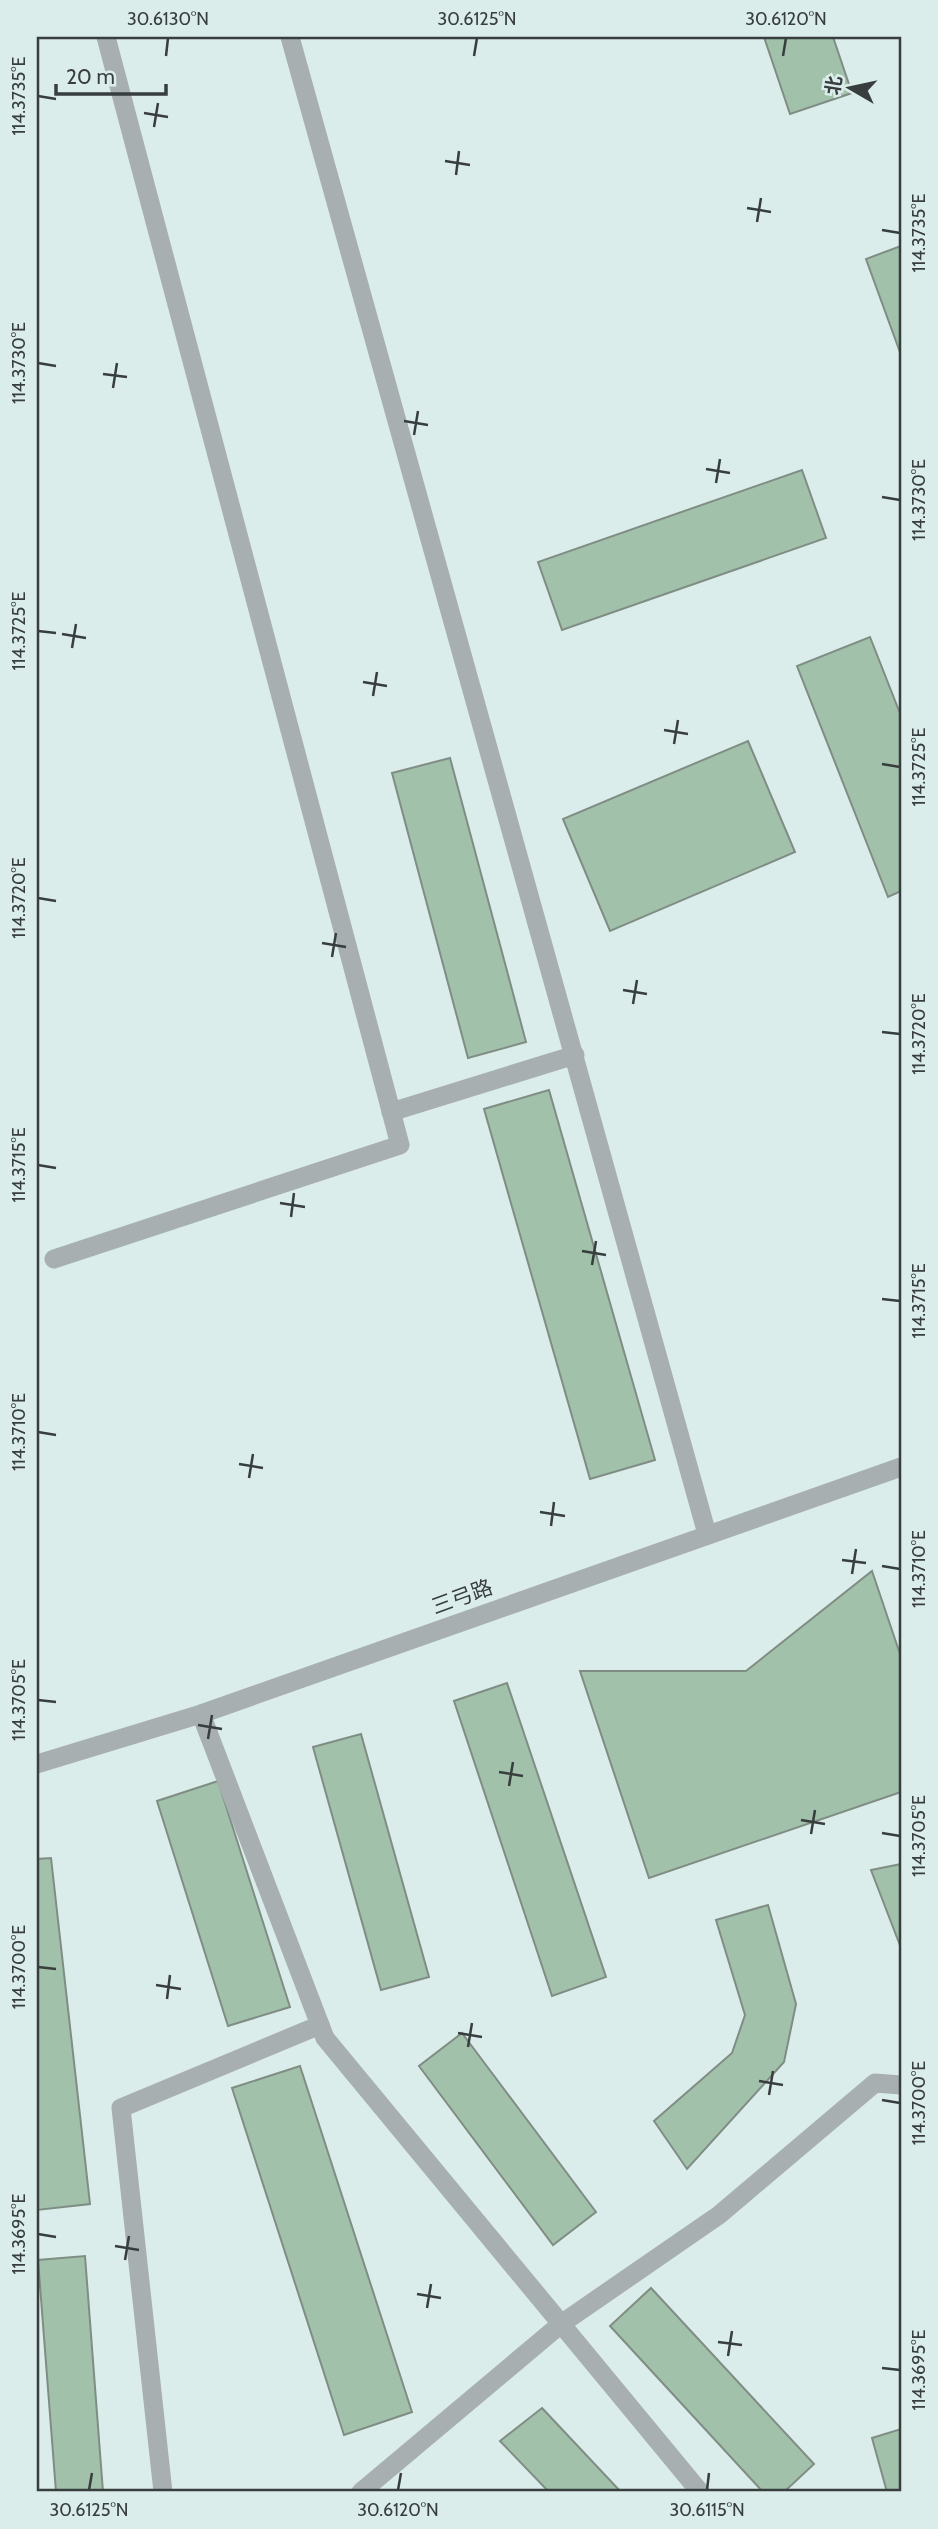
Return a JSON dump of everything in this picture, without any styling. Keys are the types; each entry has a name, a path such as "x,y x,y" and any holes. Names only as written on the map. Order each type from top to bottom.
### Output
{"street":[{"path":"54,1259 400,1145 106,37"},
{"path":"290,37 707,1534"},
{"path":"391,1112 575,1055"},
{"name":"三弓路","path":"37,1765 201,1714 901,1467"},
{"path":"201,1714 325,2038 700,2492"},
{"path":"163,2492 121,2108 320,2025"},
{"path":"361,2492 561,2324 719,2214 875,2083 901,2085"}],"building":[{"path":"764,37 833,37 852,93 790,114"},
{"path":"901,246 901,355 866,259"},
{"path":"802,470 826,538 562,630 538,562"},
{"path":"870,637 901,716 901,891 888,897 797,666"},
{"path":"748,741 795,852 610,931 563,819"},
{"path":"450,758 526,1042 468,1058 392,773"},
{"path":"549,1090 655,1460 590,1479 484,1109"},
{"path":"872,1571 901,1657 901,1792 649,1878 580,1671 746,1671"},
{"path":"507,1683 606,1977 552,1996 454,1701"},
{"path":"361,1734 429,1977 381,1990 313,1747"},
{"path":"218,1781 290,2007 228,2026 157,1801"},
{"path":"51,1858 90,2204 37,2210 37,1859"},
{"path":"901,1864 901,1948 871,1870"},
{"path":"768,1905 796,2004 784,2062 687,2169 654,2121 732,2053 745,2015 716,1920"},
{"path":"462,2033 596,2212 553,2245 419,2066"},
{"path":"300,2066 412,2412 344,2435 232,2088"},
{"path":"85,2256 103,2492 56,2492 38,2260"},
{"path":"651,2288 814,2464 784,2492 763,2492 610,2326"},
{"path":"542,2408 621,2492 549,2492 500,2441"},
{"path":"901,2429 901,2492 887,2492 872,2438"}]}
